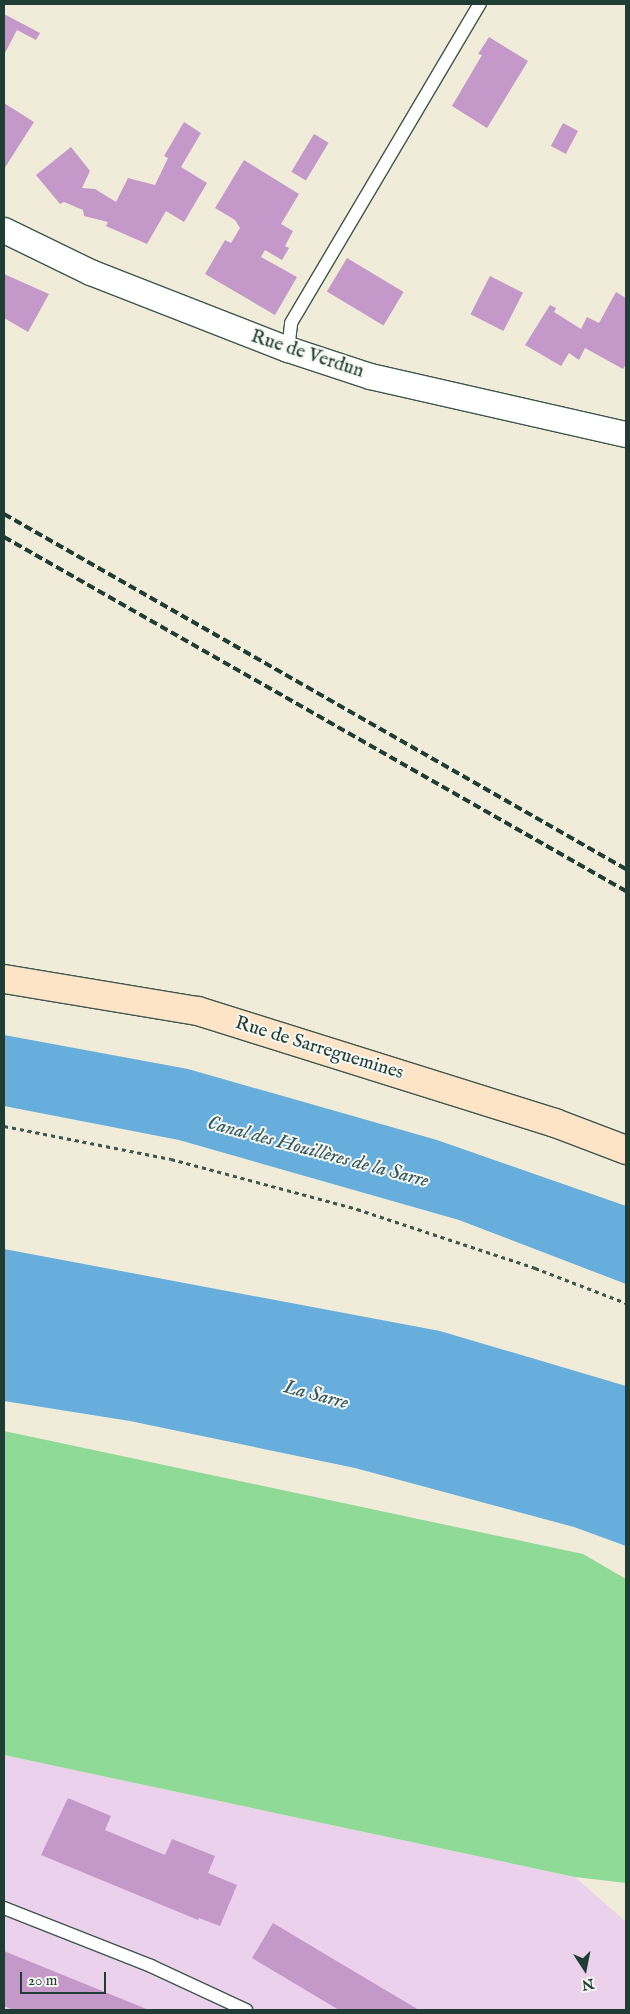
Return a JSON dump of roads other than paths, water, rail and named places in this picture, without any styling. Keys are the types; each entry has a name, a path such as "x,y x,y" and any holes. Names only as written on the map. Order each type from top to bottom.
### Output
{"street":[{"name":"Rue de Verdun","path":"4,230 90,272 288,350 370,376 626,434"},
{"name":"Rue de Sarreguemines","path":"4,980 198,1010 555,1122 626,1150"}],"lane":[{"path":"288,350 291,323 480,4"},
{"path":"4,1908 151,1966 246,2010"}],"water":[{"name":"Canal des Houillères de la Sarre","path":"4,1035 188,1069 437,1140 626,1206 626,1284 459,1220 179,1140 4,1106"},
{"name":"La Sarre","path":"4,1249 440,1331 626,1386 626,1546 574,1527 355,1468 130,1421 4,1401"}],"railway":[{"path":"4,514 626,869"},
{"path":"4,537 626,891"}]}
